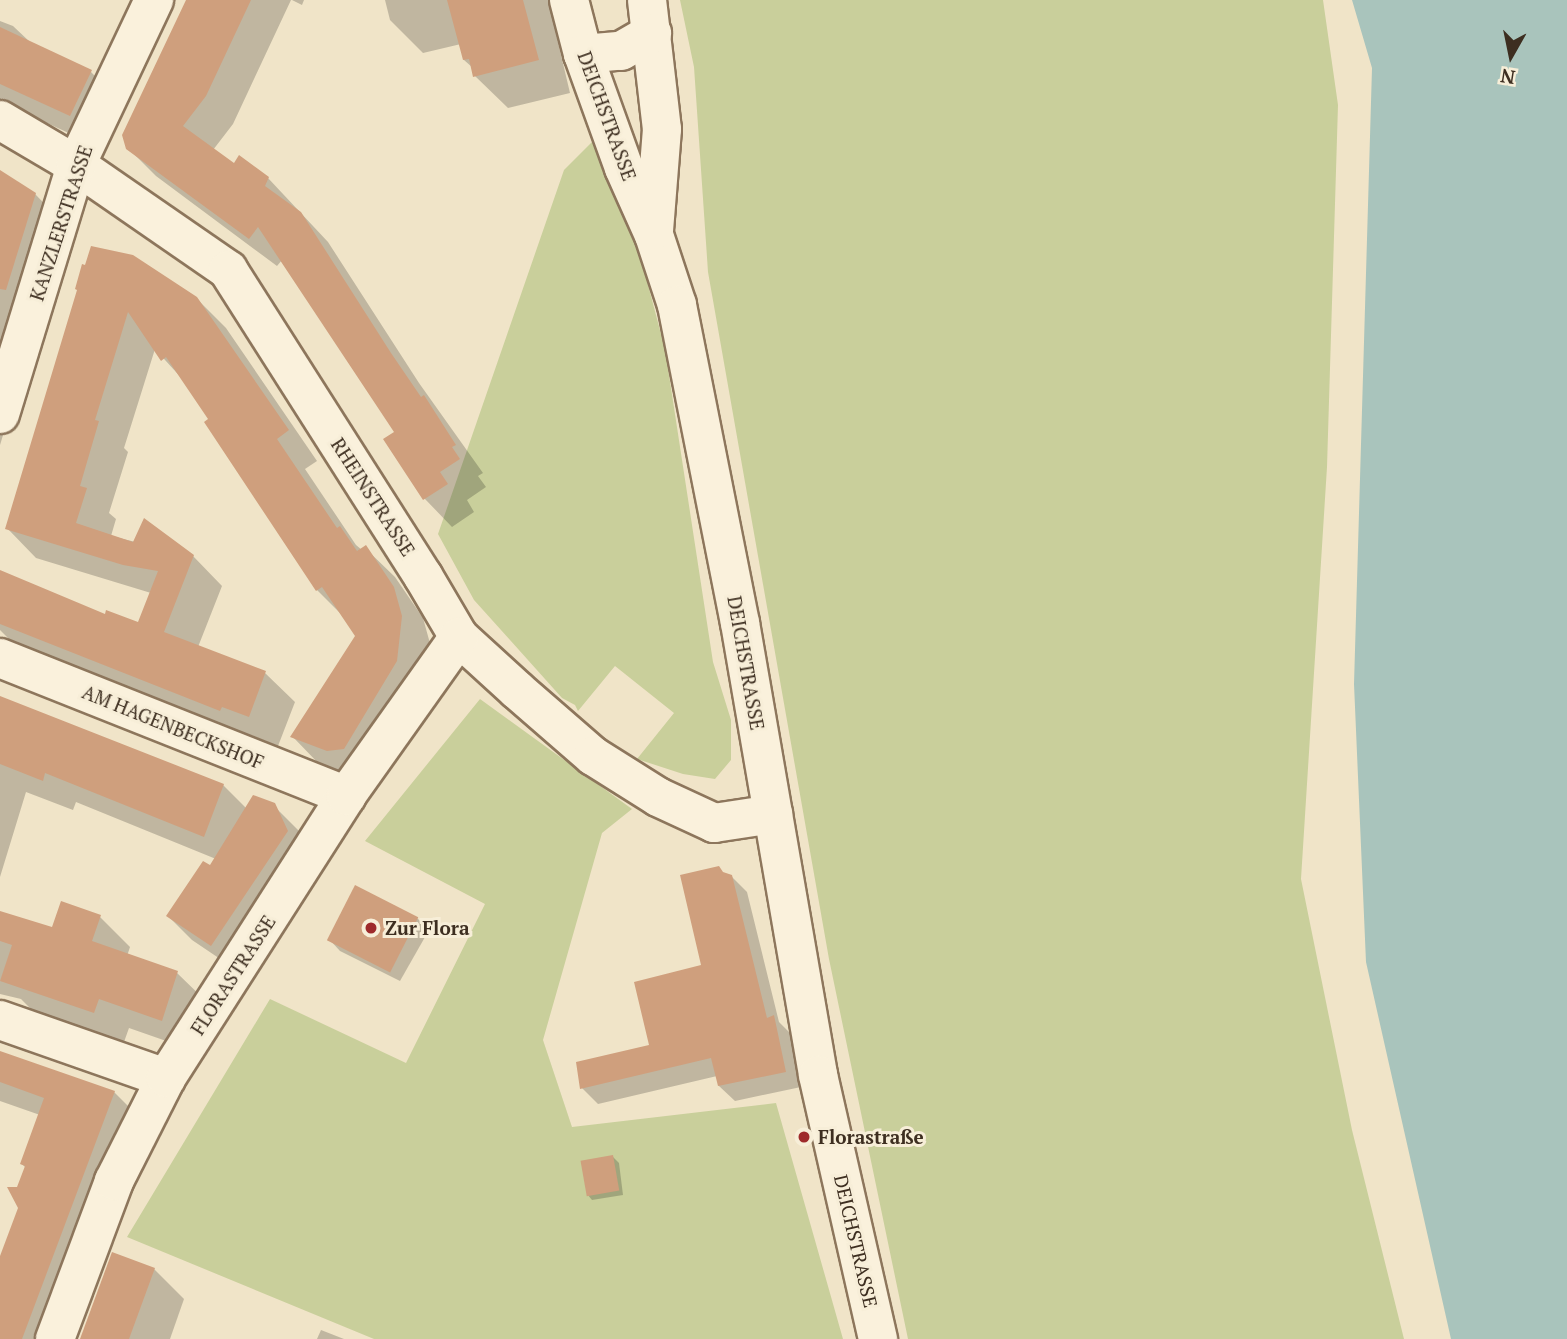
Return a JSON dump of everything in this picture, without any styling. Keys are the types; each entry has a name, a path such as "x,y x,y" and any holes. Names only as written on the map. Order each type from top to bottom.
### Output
{"street":[{"name":"KANZLERSTRASSE","path":"0,414 76,165 154,0"},
{"name":"DEICHSTRASSE","path":"569,0 583,54 625,168 654,235 677,306 773,814 818,1075 878,1339"},
{"path":"583,54 621,51 649,17"},
{"path":"649,17 662,129 654,235"},
{"name":"RHEINSTRASSE","path":"0,120 76,165 228,270 424,576 459,637 572,739 620,774 658,797 713,823 773,814"},
{"name":"FLORASTRASSE","path":"55,1339 114,1181 166,1078 346,796 459,637"},
{"name":"AM HAGENBECKSHOF","path":"0,658 346,796"},
{"path":"0,1020 166,1078"}],"green space":[{"path":"680,0 1323,0 1338,105 1327,467 1301,879 1352,1130 1404,1339 908,1339 829,959 708,272 694,67"},
{"path":"594,140 638,247 665,349 713,662 731,720 731,760 715,779 683,774 637,759 674,713 615,666 578,711 575,705 562,698 474,600 438,534 564,170"},
{"path":"480,699 632,809 602,833 543,1040 572,1127 776,1103 843,1339 374,1339 127,1237 270,999 406,1063 485,904 365,841"}],"water":[{"path":"1352,0 1567,0 1567,1339 1451,1339 1366,962 1354,684 1372,68"}],"building":[{"path":"186,0 251,0 206,96 183,126 234,163 239,155 269,177 265,186 301,212 391,353 421,397 424,395 456,445 452,447 460,459 440,472 448,484 423,500 383,439 394,432 258,227 249,239 126,149 122,135"},
{"path":"447,0 523,0 539,60 473,77 469,59 463,60"},
{"path":"0,27 92,70 70,116 0,84"},
{"path":"0,170 36,193 6,290 0,289"},
{"path":"91,246 133,255 197,297 289,430 277,439 337,528 340,526 357,551 366,545 394,587 402,616 397,661 344,749 327,751 290,737 355,636 322,587 316,591 204,422 208,419 166,357 161,361 128,312 95,420 99,421 80,486 87,488 76,523 133,542 144,518 194,555 164,632 266,671 249,717 222,707 220,711 0,624 0,570 105,614 106,610 138,622 158,571 123,565 5,529 77,290 75,289 82,264 85,265"},
{"path":"0,696 224,784 204,837 45,773 43,781 0,764"},
{"path":"253,795 275,803 288,831 211,946 166,916 203,861 210,865"},
{"path":"719,866 723,872 732,875 767,1018 774,1015 786,1072 718,1086 711,1058 580,1089 576,1062 649,1045 634,982 701,965 680,875"},
{"name":"Zur Flora","path":"355,885 418,917 390,972 327,940"},
{"path":"61,901 101,915 92,941 178,971 162,1021 99,999 94,1013 0,981 12,945 0,941 0,911 52,927"},
{"path":"0,1051 115,1091 22,1339 0,1339 0,1256 18,1208 7,1187 17,1187 25,1166 20,1164 44,1098 0,1082"},
{"path":"613,1155 619,1190 587,1196 581,1161"},
{"path":"112,1252 155,1268 129,1339 80,1339"}],"place":[{"name":"Zur Flora","path":"371,928"},
{"name":"Florastraße","path":"804,1137"}]}
